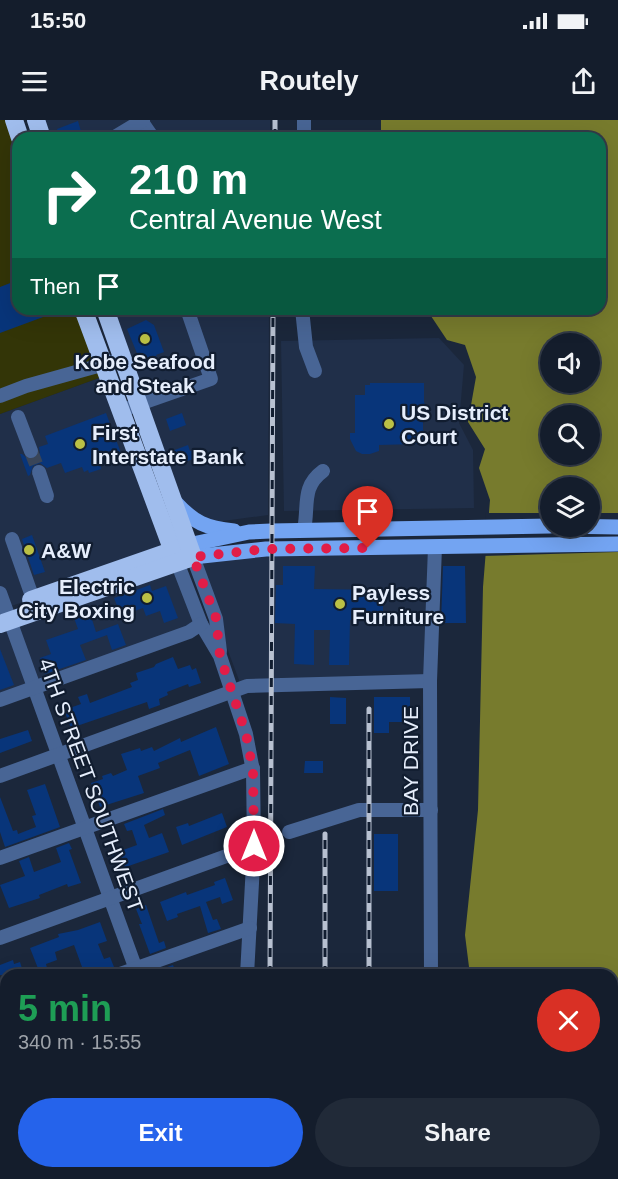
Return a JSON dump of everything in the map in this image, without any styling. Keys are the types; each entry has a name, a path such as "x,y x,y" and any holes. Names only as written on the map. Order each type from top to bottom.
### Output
{"highway":[{"path":"84,315 120,411 182,553"},
{"path":"107,315 171,498 182,553"},
{"path":"3,611 33,599 182,553"},
{"path":"3,611 182,553"}],"main road":[{"path":"171,498 186,515 210,529 249,532 540,526"},
{"path":"600,527 618,527"},
{"path":"182,553 249,532"},
{"path":"182,553 266,549 618,544"}],"street":[{"path":"127,132 142,121"},
{"path":"120,411 211,379 189,315"},
{"path":"303,315 306,347 315,371"},
{"path":"0,396 123,359"},
{"path":"18,417 31,451"},
{"path":"304,530 308,488 314,478 323,471"},
{"path":"39,472 47,496"},
{"path":"12,539 33,599"},
{"name":"BAY DRIVE","path":"431,969 430,681 435,547"},
{"path":"182,553 201,624 220,656 246,734 253,768 254,846 247,969"},
{"path":"182,553 216,618 220,656"},
{"name":"4TH STREET SOUTHWEST","path":"3,611 34,687 136,969"},
{"path":"0,700 189,632 201,624"},
{"path":"0,776 247,687 430,681"},
{"path":"0,858 253,768"},
{"path":"289,832 359,810 431,810"},
{"path":"0,938 254,846"},
{"path":"145,969 250,928"}],"shaded area":[{"path":"0,120 14,120 17,132 12,132 12,315 85,315 107,375 0,414"},
{"path":"36,120 270,120 270,132 39,132"},
{"path":"381,120 618,120 618,969 469,969 465,935 478,810 483,587 490,500 479,468 485,449 468,422 476,377 465,345 447,340 430,315 606,315 606,132 381,132"},
{"path":"107,315 269,315 268,515 216,522 186,515"},
{"path":"439,338 464,365 459,423 473,450 474,508 284,511 281,341"},
{"path":"107,375 172,550 0,610 0,414"},
{"path":"435,547 430,681 242,688 193,557"},
{"path":"177,562 201,624 0,700 0,624"}],"pier":[{"path":"486,513 540,513 540,537 600,537 600,513 618,513 618,552 482,556"}],"building":[{"path":"78,121 81,132 58,132 57,129"},
{"path":"12,282 12,315 49,315 0,333 0,287"},
{"name":"Kobe Seafood and Steak","path":"146,320 154,325 164,352 141,363 127,329"},
{"name":"US District Court","path":"370,383 424,383 424,402 427,409 423,417 423,430 430,436 428,444 422,446 417,444 379,445 379,451 370,454 356,451 350,439 350,433 355,433 355,395 365,395 365,385 370,385"},
{"path":"106,413 121,453 100,461 101,469 89,473 88,470 84,472 82,467 65,473 61,463 47,468 40,463 33,466 28,476 20,454 29,460 35,459 40,453 39,447 48,444 45,436"},
{"path":"182,413 186,425 170,431 166,419"},
{"path":"188,445 196,458 176,465 172,451"},
{"path":"32,535 45,572 34,575 22,539"},
{"path":"283,566 315,566 314,589 383,590 383,620 350,620 349,665 329,665 330,630 314,630 314,665 294,664 295,624 275,623 276,585 283,585"},
{"path":"443,566 465,566 466,623 441,623"},
{"path":"150,585 152,591 166,586 178,618 164,623 160,611 146,616 143,608 121,616 114,598"},
{"path":"90,613 96,632 118,624 126,645 112,650 107,635 80,645 86,660 45,674 40,658 51,654 46,640 78,629 74,618"},
{"path":"0,649 14,685 0,690"},
{"path":"173,657 178,669 190,665 192,670 196,668 201,683 189,687 188,684 167,692 168,695 159,699 160,705 149,709 147,702 71,728 64,710 81,704 78,697 87,694 90,703 132,687 130,683 138,680 136,673"},
{"path":"330,697 346,698 346,724 330,724"},
{"path":"374,697 410,697 410,722 389,722 389,733 374,733"},
{"path":"216,727 229,764 199,776 190,750 158,763 160,768 138,776 144,793 100,807 91,783 103,779 102,776 111,773 113,776 127,770 121,754 140,748 141,751 152,747 154,751 180,738 181,742"},
{"path":"28,730 32,741 0,753 0,739"},
{"path":"305,761 323,761 323,773 304,773"},
{"path":"45,784 60,827 5,847 0,832 0,797 13,831 17,830 18,834 36,827 32,816 36,815 27,790"},
{"path":"163,809 165,815 144,825 149,838 162,833 169,852 117,870 112,854 137,845 132,830 127,831 124,824"},
{"path":"222,813 227,827 182,845 176,827 188,823 189,826"},
{"path":"374,834 398,834 398,891 374,891"},
{"path":"69,843 72,849 69,850 81,883 68,887 67,884 39,895 40,898 9,908 0,885 25,876 19,861 29,857 34,872 61,862 56,848"},
{"path":"225,878 233,900 222,904 220,897 206,902 213,920 217,919 221,929 208,933 200,906 177,914 178,917 167,921 160,902 186,892 187,895 215,885 214,882"},
{"path":"146,905 159,943 164,941 166,948 150,954 136,909"},
{"path":"100,922 107,941 98,944 104,959 110,957 114,967 78,969 82,967 74,945 55,952 57,960 46,964 47,968 38,969 30,948 59,937 58,934"},
{"path":"13,960 14,964 20,962 22,969 0,969 0,965"},
{"path":"173,965 175,969 162,969"}],"tunnel":[{"path":"31,451 39,472"}],"railway":[{"path":"275,120 275,132"},
{"path":"270,969 273,315"},
{"path":"369,709 369,969"},
{"path":"325,834 325,969"}],"place":[{"name":"Kobe Seafood and Steak","path":"145,339"},
{"name":"US District Court","path":"389,424"},
{"name":"First Interstate Bank","path":"80,444"},
{"name":"A&W","path":"29,550"},
{"name":"Electric City Boxing","path":"147,598"},
{"name":"Payless Furniture","path":"340,604"}],"route":[{"path":"254,846 253,771 246,734 220,656 216,618 193,557 266,549 368,548"}]}
